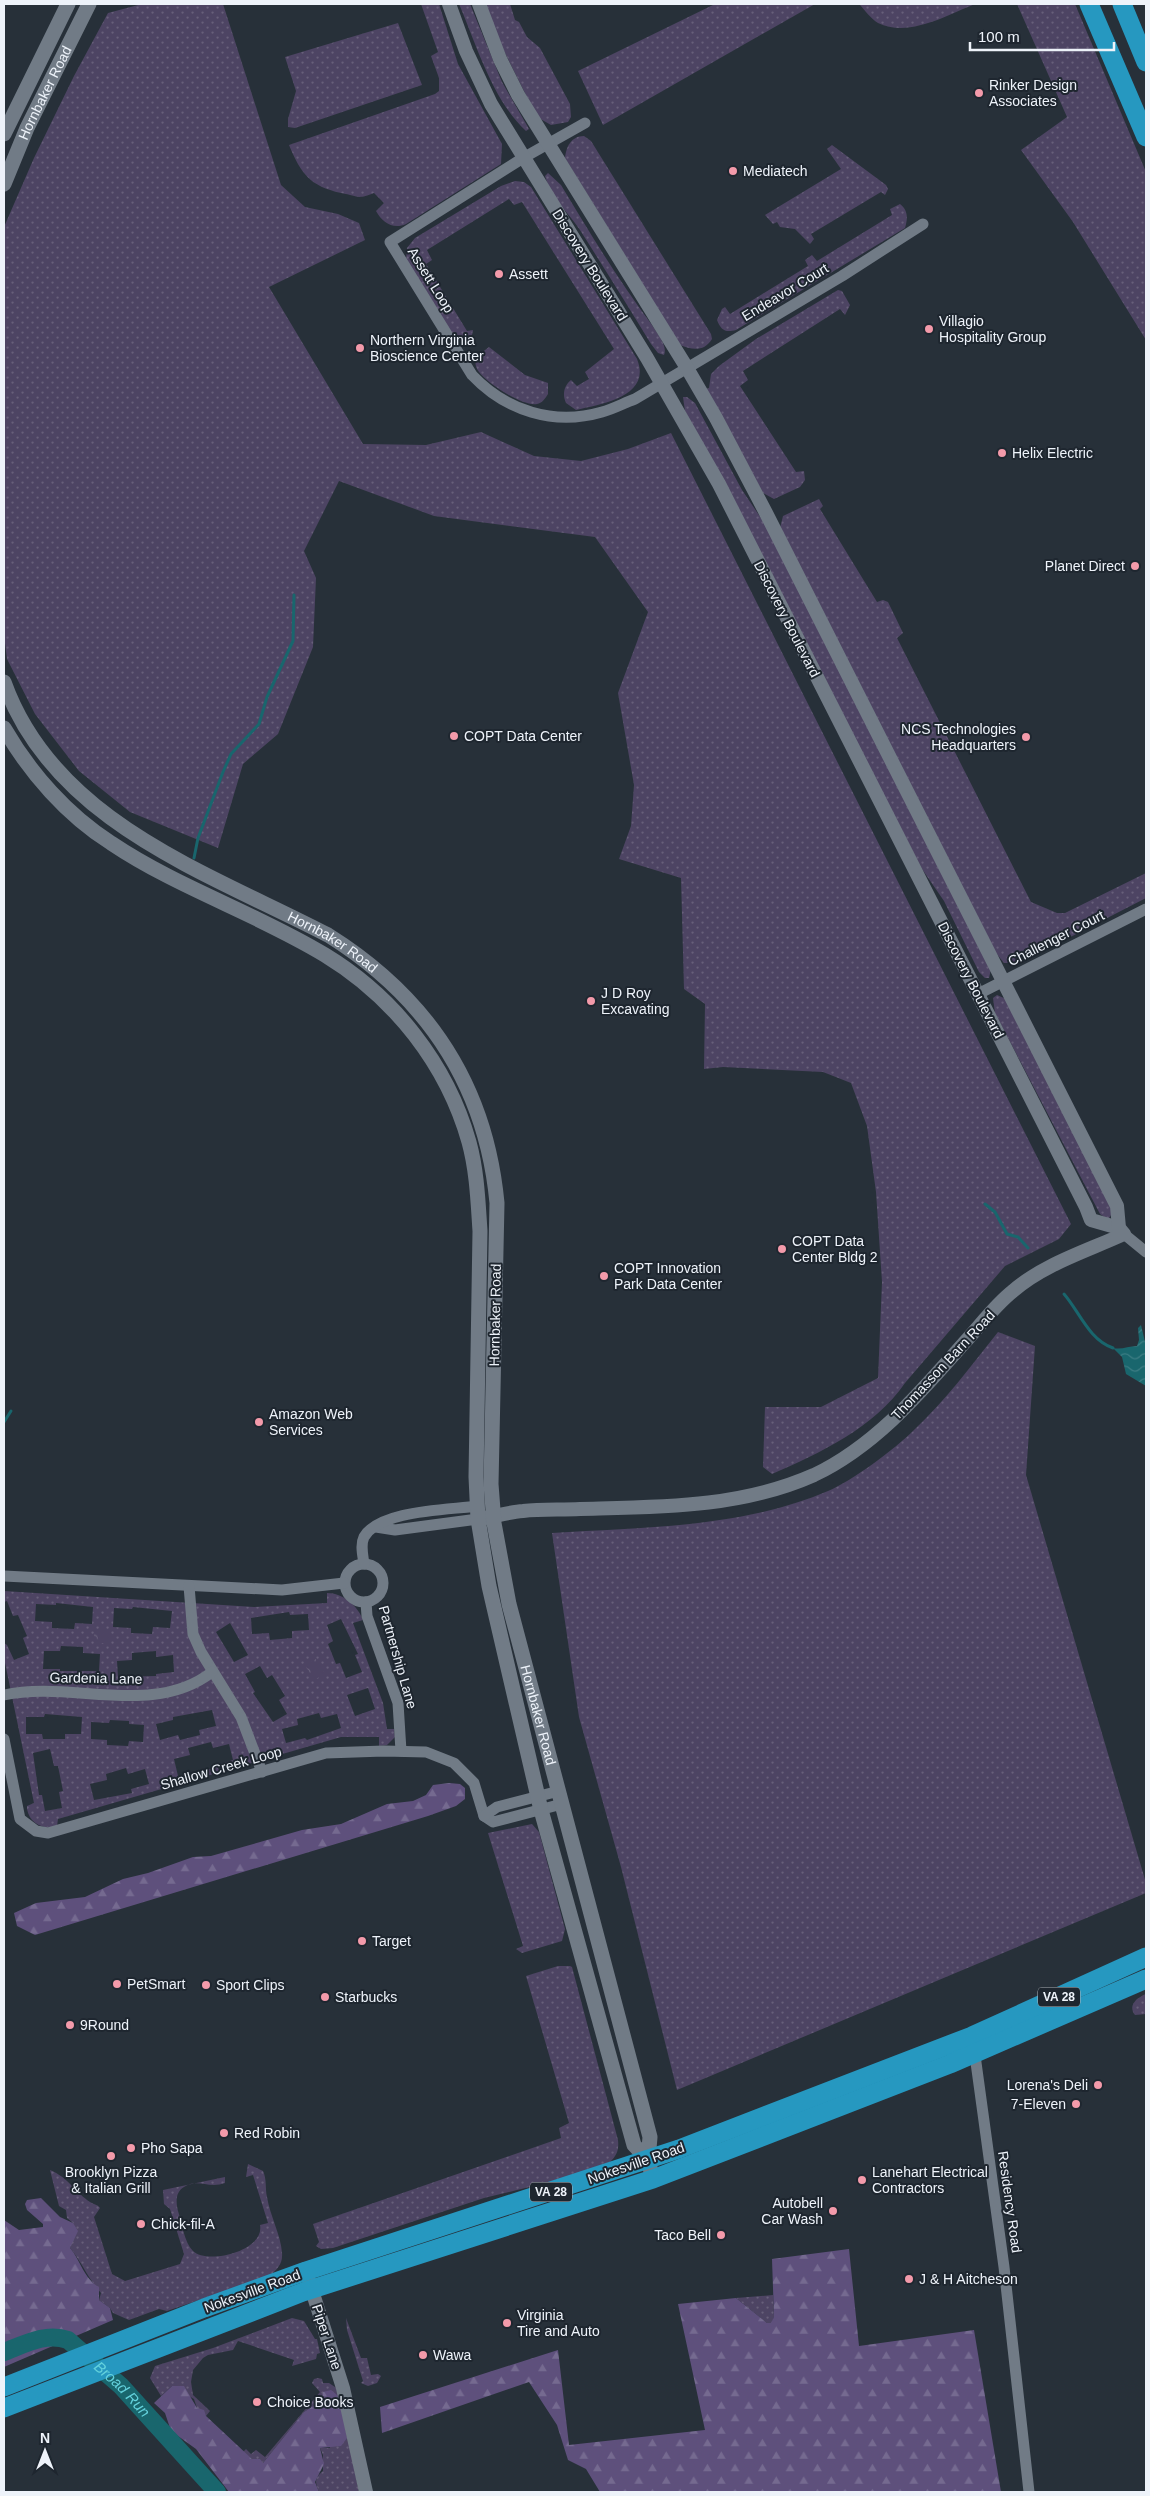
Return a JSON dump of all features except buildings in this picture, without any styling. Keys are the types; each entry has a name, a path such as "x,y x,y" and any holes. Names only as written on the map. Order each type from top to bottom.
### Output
{"highway":[{"path":"1089,4 1146,137"},
{"path":"1122,4 1146,62"},
{"name":"Nokesville Road","path":"4,2408 312,2289 653,2179 974,2045 1146,1957"},
{"name":"Nokesville Road","path":"4,2387 306,2271 648,2160 974,2045 1146,1979"}],"main road":[{"name":"Hornbaker Road","path":"4,134 68,4"},
{"name":"Hornbaker Road","path":"4,184 27,128 89,4"},
{"name":"Hornbaker Road","path":"4,682 20,718 43,753 66,780 104,816 137,838 276,908 355,952 408,998 447,1049 461,1072 480,1118 494,1172 497,1203 485,1512 650,2137 648,2160 653,2179"},
{"name":"Hornbaker Road","path":"4,728 24,760 50,791 88,827 111,844 326,956 375,992 396,1012 436,1066 452,1096 469,1142 478,1192 485,1512 489,1586 539,1803 634,2145 648,2160"},
{"path":"266,925 276,908"}],"street":[{"name":"Discovery Boulevard","path":"450,4 478,78 523,158 662,383 719,484 1091,1220 1121,1231 1146,1252"},
{"name":"Discovery Boulevard","path":"479,4 500,59 518,95 687,368 766,513 1117,1206 1121,1231"},
{"name":"Assett Loop","path":"584,123 523,158 390,242 472,375 486,390 502,401 524,410 555,416 580,417 603,412 635,399 662,383"},
{"name":"Endeavor Court","path":"662,383 842,276 922,224"},
{"name":"Challenger Court","path":"978,994 1146,909"},
{"name":"Thomasson Barn Road","path":"485,1512 640,1507 732,1500 787,1485 815,1474 862,1445 904,1410 1000,1302 1021,1284 1036,1274 1121,1231"},
{"path":"364,1564 362,1544 364,1537 376,1526 391,1517 485,1512"},
{"path":"364,1564 375,1568 382,1577 383,1583 379,1594 366,1602 352,1598 345,1589 344,1583 345,1577 352,1568 364,1564"},
{"path":"4,1576 282,1590 344,1583"},
{"path":"189,1586 193,1634 212,1672 241,1717 262,1772"},
{"name":"Partnership Lane","path":"366,1602 367,1616 398,1703 401,1751"},
{"name":"Gardenia Lane","path":"4,1695 59,1692 102,1696 153,1694 191,1685 212,1672"},
{"name":"Shallow Creek Loop","path":"4,1739 16,1811 20,1818 36,1831 48,1833 326,1753 426,1752 454,1763 474,1783 484,1816 497,1807 539,1803 560,1798"},
{"name":"Residency Road","path":"974,2045 1004,2267 1029,2492"},
{"name":"Piper Lane","path":"306,2271 343,2388 366,2492"}],"green space":[{"path":"142,4 223,4 281,185 305,207 338,214 359,223 365,240 269,287 363,444 426,445 481,432 534,456 581,461 628,449 671,433 1071,1224 1059,1239 1005,1266 878,1413 845,1438 772,1474 763,1467 765,1407 821,1407 878,1378 882,1282 876,1192 867,1126 851,1083 823,1072 723,1067 704,1069 705,1004 684,989 681,878 619,859 631,826 634,785 618,693 648,612 595,537 434,516 339,481 304,551 316,578 313,647 278,734 243,764 218,848 130,812 79,771 35,714 7,659 4,635 4,227 34,158 74,76 108,13"},
{"path":"421,4 439,4 458,64 502,144 501,164 406,224 397,226 388,224 378,215 376,211 384,203 374,193 358,197 321,187 314,182 298,164 289,145 439,91 439,78 431,56 438,52"},
{"path":"459,4 470,4 502,82 529,129 526,131 514,118 495,88"},
{"path":"486,4 510,4 515,20 519,22 527,37 540,48 570,104 571,117 568,122 551,125 537,117 499,41"},
{"path":"715,4 815,4 603,125 578,71"},
{"path":"859,4 975,4 928,23 902,28 878,23"},
{"path":"1017,4 1075,4 1146,172 1146,340 1073,222 1021,150 1067,117"},
{"path":"398,23 422,85 295,128 288,127 288,119 296,91 285,57"},
{"path":"579,136 584,136 591,141 711,334 712,339 702,348 693,349 680,345 565,158 570,143"},
{"path":"832,145 886,185 888,189 885,195 881,192 811,234 814,239 810,244 795,229 780,227 777,222 773,224 765,215 841,169 827,149"},
{"path":"548,173 561,185 616,274 659,336 665,348 664,355 658,353 651,344 580,230 551,191 545,176"},
{"path":"515,181 524,182 531,187 637,359 640,372 638,382 622,396 599,405 576,410 566,403 564,393 569,382 571,380 577,386 589,379 585,372 614,349 522,202 514,205 509,199 427,250 432,260 426,264 467,331 473,330 472,335 458,338 451,334 406,260 407,248 415,238 501,186"},
{"path":"900,204 905,209 907,215 905,228 736,330 726,331 720,326 717,320 722,309 725,307 730,314 808,266 805,260 812,255 817,261 892,215 890,209"},
{"path":"838,290 842,291 850,305 845,315 840,309 743,371 748,380 740,386 796,472 804,471 805,480 800,487 774,499 763,493 706,389 709,388 711,374 719,366 756,339"},
{"path":"489,347 525,375 548,383 548,394 540,403 531,404 523,402 497,388 483,377 475,363 476,357"},
{"path":"683,397 687,397 695,403 742,490 765,524 991,969 989,978 985,978 979,972 944,901 922,869 685,411"},
{"path":"819,499 823,506 820,509 877,602 883,600 888,602 903,633 897,638 1031,902 1057,913 1065,913 1146,873 1146,898 1020,963 1004,963 996,953 780,528 783,516"},
{"path":"997,995 1006,999 1112,1205 1111,1215 1108,1220 1100,1214 995,1013 993,998"},
{"path":"998,1332 1035,1346 1026,1475 1146,1883 1146,1893 677,2090 621,1867 579,1717 552,1533 657,1527 727,1519 795,1503 828,1491 861,1472 906,1438 947,1395"},
{"path":"4,1591 254,1607 327,1603 327,1593 339,1595 354,1605 363,1620 353,1623 383,1703 387,1729 394,1729 395,1737 387,1745 379,1746 379,1737 341,1737 58,1819 57,1826 47,1827 38,1825 31,1819 27,1809 27,1806 34,1803 4,1658 4,1643 7,1645 14,1660 29,1654 23,1638 27,1636 18,1615 13,1616 7,1601 4,1602","holes":["56,1603 93,1607 92,1624 75,1623 74,1629 52,1628 52,1622 35,1621 36,1604 56,1605","133,1607 172,1611 170,1628 153,1627 152,1634 131,1633 131,1628 113,1627 114,1608 132,1609","289,1612 290,1615 308,1614 309,1630 292,1631 292,1638 270,1640 269,1633 252,1634 251,1618","341,1619 358,1654 355,1655 362,1672 346,1678 340,1663 336,1664 328,1644 333,1641 327,1625","230,1623 248,1655 234,1662 216,1632","61,1646 83,1647 83,1653 100,1654 99,1671 43,1669 44,1651 60,1651","156,1651 156,1657 173,1655 174,1672 156,1674 156,1676 118,1677 117,1661 132,1660 132,1653","260,1666 267,1678 272,1675 285,1696 279,1700 287,1714 273,1722 253,1693 255,1692 245,1674","368,1688 375,1709 355,1716 347,1695","212,1710 216,1726 199,1730 200,1735 180,1740 178,1735 160,1740 156,1724 173,1720 173,1717","319,1713 321,1718 337,1714 341,1728 307,1740 305,1738 286,1743 282,1729 298,1725 297,1719","45,1714 82,1717 81,1734 65,1734 65,1739 43,1739 42,1734 26,1734 26,1717 44,1717","129,1721 129,1724 144,1725 143,1742 129,1741 128,1746 107,1745 107,1740 91,1739 91,1722","211,1742 213,1748 229,1744 233,1760 214,1766 214,1768 178,1776 174,1759 190,1755 188,1748","50,1749 54,1766 58,1766 63,1791 59,1792 62,1808 45,1811 42,1795 39,1795 33,1753","126,1768 128,1774 145,1769 149,1784 131,1789 132,1793 94,1800 90,1784 107,1780 106,1774"]},
{"path":"94,1631 111,1631 111,1643 94,1643"},
{"path":"316,1659 325,1674 314,1680 305,1665"},
{"path":"460,1784 465,1788 465,1799 456,1806 428,1816 35,1935 17,1926 14,1913 36,1903 85,1897 123,1879 148,1873 193,1857 211,1856 302,1830 341,1824 387,1804 413,1801 426,1795 433,1785"},
{"path":"532,1824 539,1832 565,1929 562,1941 522,1953 516,1949 523,1946 488,1833"},
{"path":"558,1966 572,1967 618,2140 618,2150 610,2162 570,2177 484,2198 333,2248 321,2249 316,2246 319,2242 313,2224 561,2138 559,2128 569,2123 526,1976"},
{"path":"1146,1994 1146,2014 1135,2015 1132,2008 1134,2002"},
{"path":"248,2164 263,2171 268,2204 281,2246 282,2260 279,2266 269,2276 167,2311 159,2309 129,2320 113,2313 110,2308 99,2300 101,2293 70,2248 73,2239 73,2223 67,2218 66,2210 59,2206 50,2170 57,2173 85,2198 100,2208 94,2217 112,2274 125,2281 180,2264 184,2254 170,2209 164,2204 163,2190 188,2185 181,2189 177,2201 187,2243 193,2251 200,2255 222,2256 234,2253 254,2242 259,2234 260,2225 268,2223 253,2175 246,2177"},
{"path":"225,2177 225,2183 221,2184 195,2183"},
{"path":"41,2198 60,2217 73,2223 78,2231 70,2248 86,2275 99,2287 99,2300 110,2308 113,2320 4,2367 4,2220 19,2230 43,2227 43,2224 27,2210 25,2204 27,2200"},
{"path":"849,2249 859,2346 974,2330 1001,2492 600,2492 586,2469 568,2460 557,2425 529,2382 382,2433 380,2407 558,2350 569,2445 705,2430 678,2304 736,2298 767,2323 771,2323 774,2317 772,2259"},
{"path":"773,2295 774,2317 772,2323 767,2323 736,2298"},
{"path":"292,2318 304,2321 315,2339 317,2339 320,2353 317,2354 316,2359 292,2366 294,2360 238,2341 233,2350 208,2355 193,2370 191,2382 193,2395 210,2411 206,2416 197,2408 194,2399 172,2386 161,2396 150,2378 155,2366 213,2348"},
{"path":"346,2318 361,2358 367,2358 371,2375 378,2374 381,2376 377,2383 368,2386 361,2383 363,2381 347,2330"},
{"path":"314,2379 322,2379 323,2383 329,2383 338,2389 359,2492 319,2492 316,2483 318,2476 323,2471 323,2455 320,2448 330,2448 322,2395 322,2400 304,2412 263,2463 252,2459 243,2452 246,2449 251,2454 256,2450 265,2457 320,2392 312,2383"},
{"path":"172,2386 184,2386 197,2408 204,2410 206,2416 252,2459 260,2459 263,2463 304,2412 322,2400 323,2392 331,2390 337,2395 341,2404 347,2438 341,2446 320,2448 324,2464 315,2482 319,2492 229,2492 196,2449 171,2431 165,2413 154,2403"}],"water":[{"path":"1141,1325 1146,1346 1146,1386 1126,1374 1122,1357 1113,1348 1137,1346 1139,1340 1138,1328"}],"waterway":[{"path":"194,858 198,838 231,754 259,724 267,697 293,641 294,595"},
{"path":"985,1204 995,1212 1007,1234 1018,1237 1028,1248"},
{"path":"1064,1294 1097,1339 1113,1348"},
{"path":"4,1422 11,1411"},
{"name":"Broad Run","path":"4,2352 44,2338 52,2337 68,2340 121,2386 217,2492"}],"place":[{"name":"Rinker Design Associates","path":"979,93"},
{"name":"Mediatech","path":"733,171"},
{"name":"Assett","path":"499,274"},
{"name":"Villagio Hospitality Group","path":"929,329"},
{"name":"Northern Virginia Bioscience Center","path":"360,348"},
{"name":"Helix Electric","path":"1002,453"},
{"name":"Planet Direct","path":"1135,566"},
{"name":"COPT Data Center","path":"454,736"},
{"name":"NCS Technologies Headquarters","path":"1026,737"},
{"name":"J D Roy Excavating","path":"591,1001"},
{"name":"COPT Data Center Bldg 2","path":"782,1249"},
{"name":"COPT Innovation Park Data Center","path":"604,1276"},
{"name":"Amazon Web Services","path":"259,1422"},
{"name":"Target","path":"362,1941"},
{"name":"PetSmart","path":"117,1984"},
{"name":"Sport Clips","path":"206,1985"},
{"name":"Starbucks","path":"325,1997"},
{"name":"9Round","path":"70,2025"},
{"name":"Lorena's Deli","path":"1098,2085"},
{"name":"7-Eleven","path":"1076,2104"},
{"name":"Red Robin","path":"224,2133"},
{"name":"Pho Sapa","path":"131,2148"},
{"name":"Brooklyn Pizza & Italian Grill","path":"111,2156"},
{"name":"Lanehart Electrical Contractors","path":"862,2180"},
{"name":"Autobell Car Wash","path":"833,2211"},
{"name":"Chick-fil-A","path":"141,2224"},
{"name":"Taco Bell","path":"721,2235"},
{"name":"J & H Aitcheson","path":"909,2279"},
{"name":"Virginia Tire and Auto","path":"507,2323"},
{"name":"Wawa","path":"423,2355"},
{"name":"Choice Books","path":"257,2402"}]}
